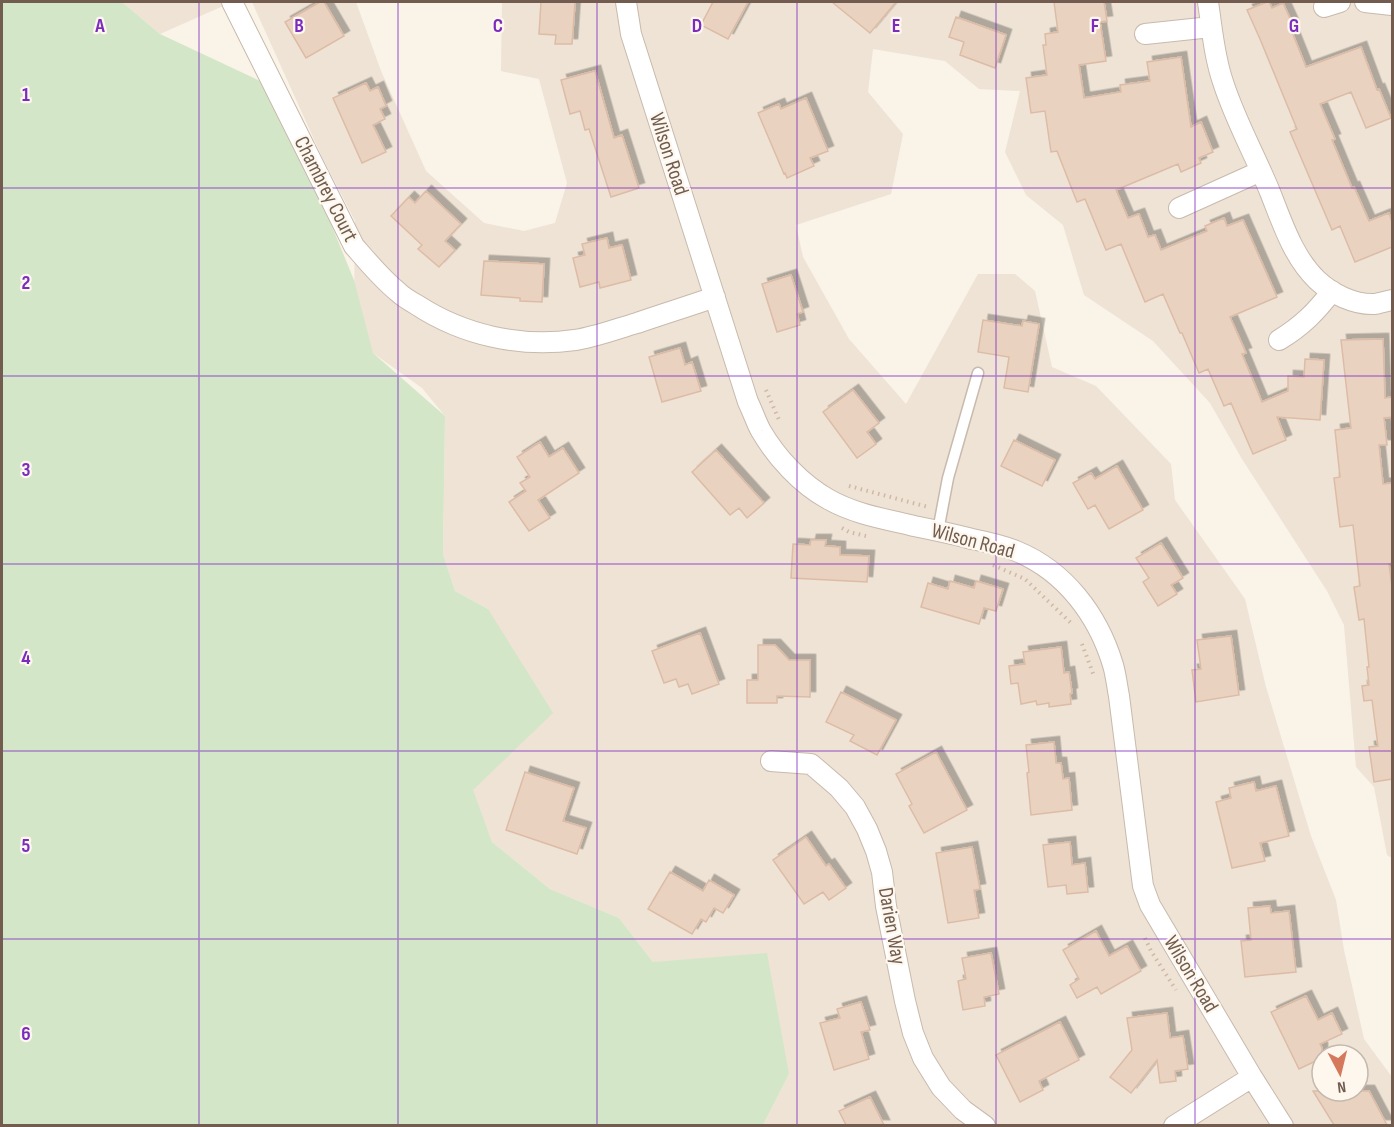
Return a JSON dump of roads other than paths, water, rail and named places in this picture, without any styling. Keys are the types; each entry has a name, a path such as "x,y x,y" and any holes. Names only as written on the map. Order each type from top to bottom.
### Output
{"street":[{"name":"Chambrey Court","path":"232,2 354,246 399,294 428,313 454,326 484,336 546,342 600,335 715,297"},
{"name":"Wilson Road","path":"626,2 631,34 748,402 761,430 789,468 828,499 874,517 1016,551 1058,575 1075,593 1103,637 1113,665 1143,886 1150,905 1283,1125"},
{"path":"1208,2 1222,81 1293,247 1317,280 1332,291 1347,299 1364,303 1377,304 1392,300"},
{"path":"1365,2 1392,6"},
{"path":"1145,34 1211,27"},
{"path":"1179,208 1261,171"},
{"path":"1280,340 1296,330 1332,291"},
{"name":"Darien Way","path":"771,761 811,764 839,788 855,807 867,829 882,872 886,906 905,1001 922,1058 941,1087 963,1110 985,1125"},
{"path":"1174,1125 1252,1077"}],"lane":[{"path":"938,531 948,478 978,373"}]}
